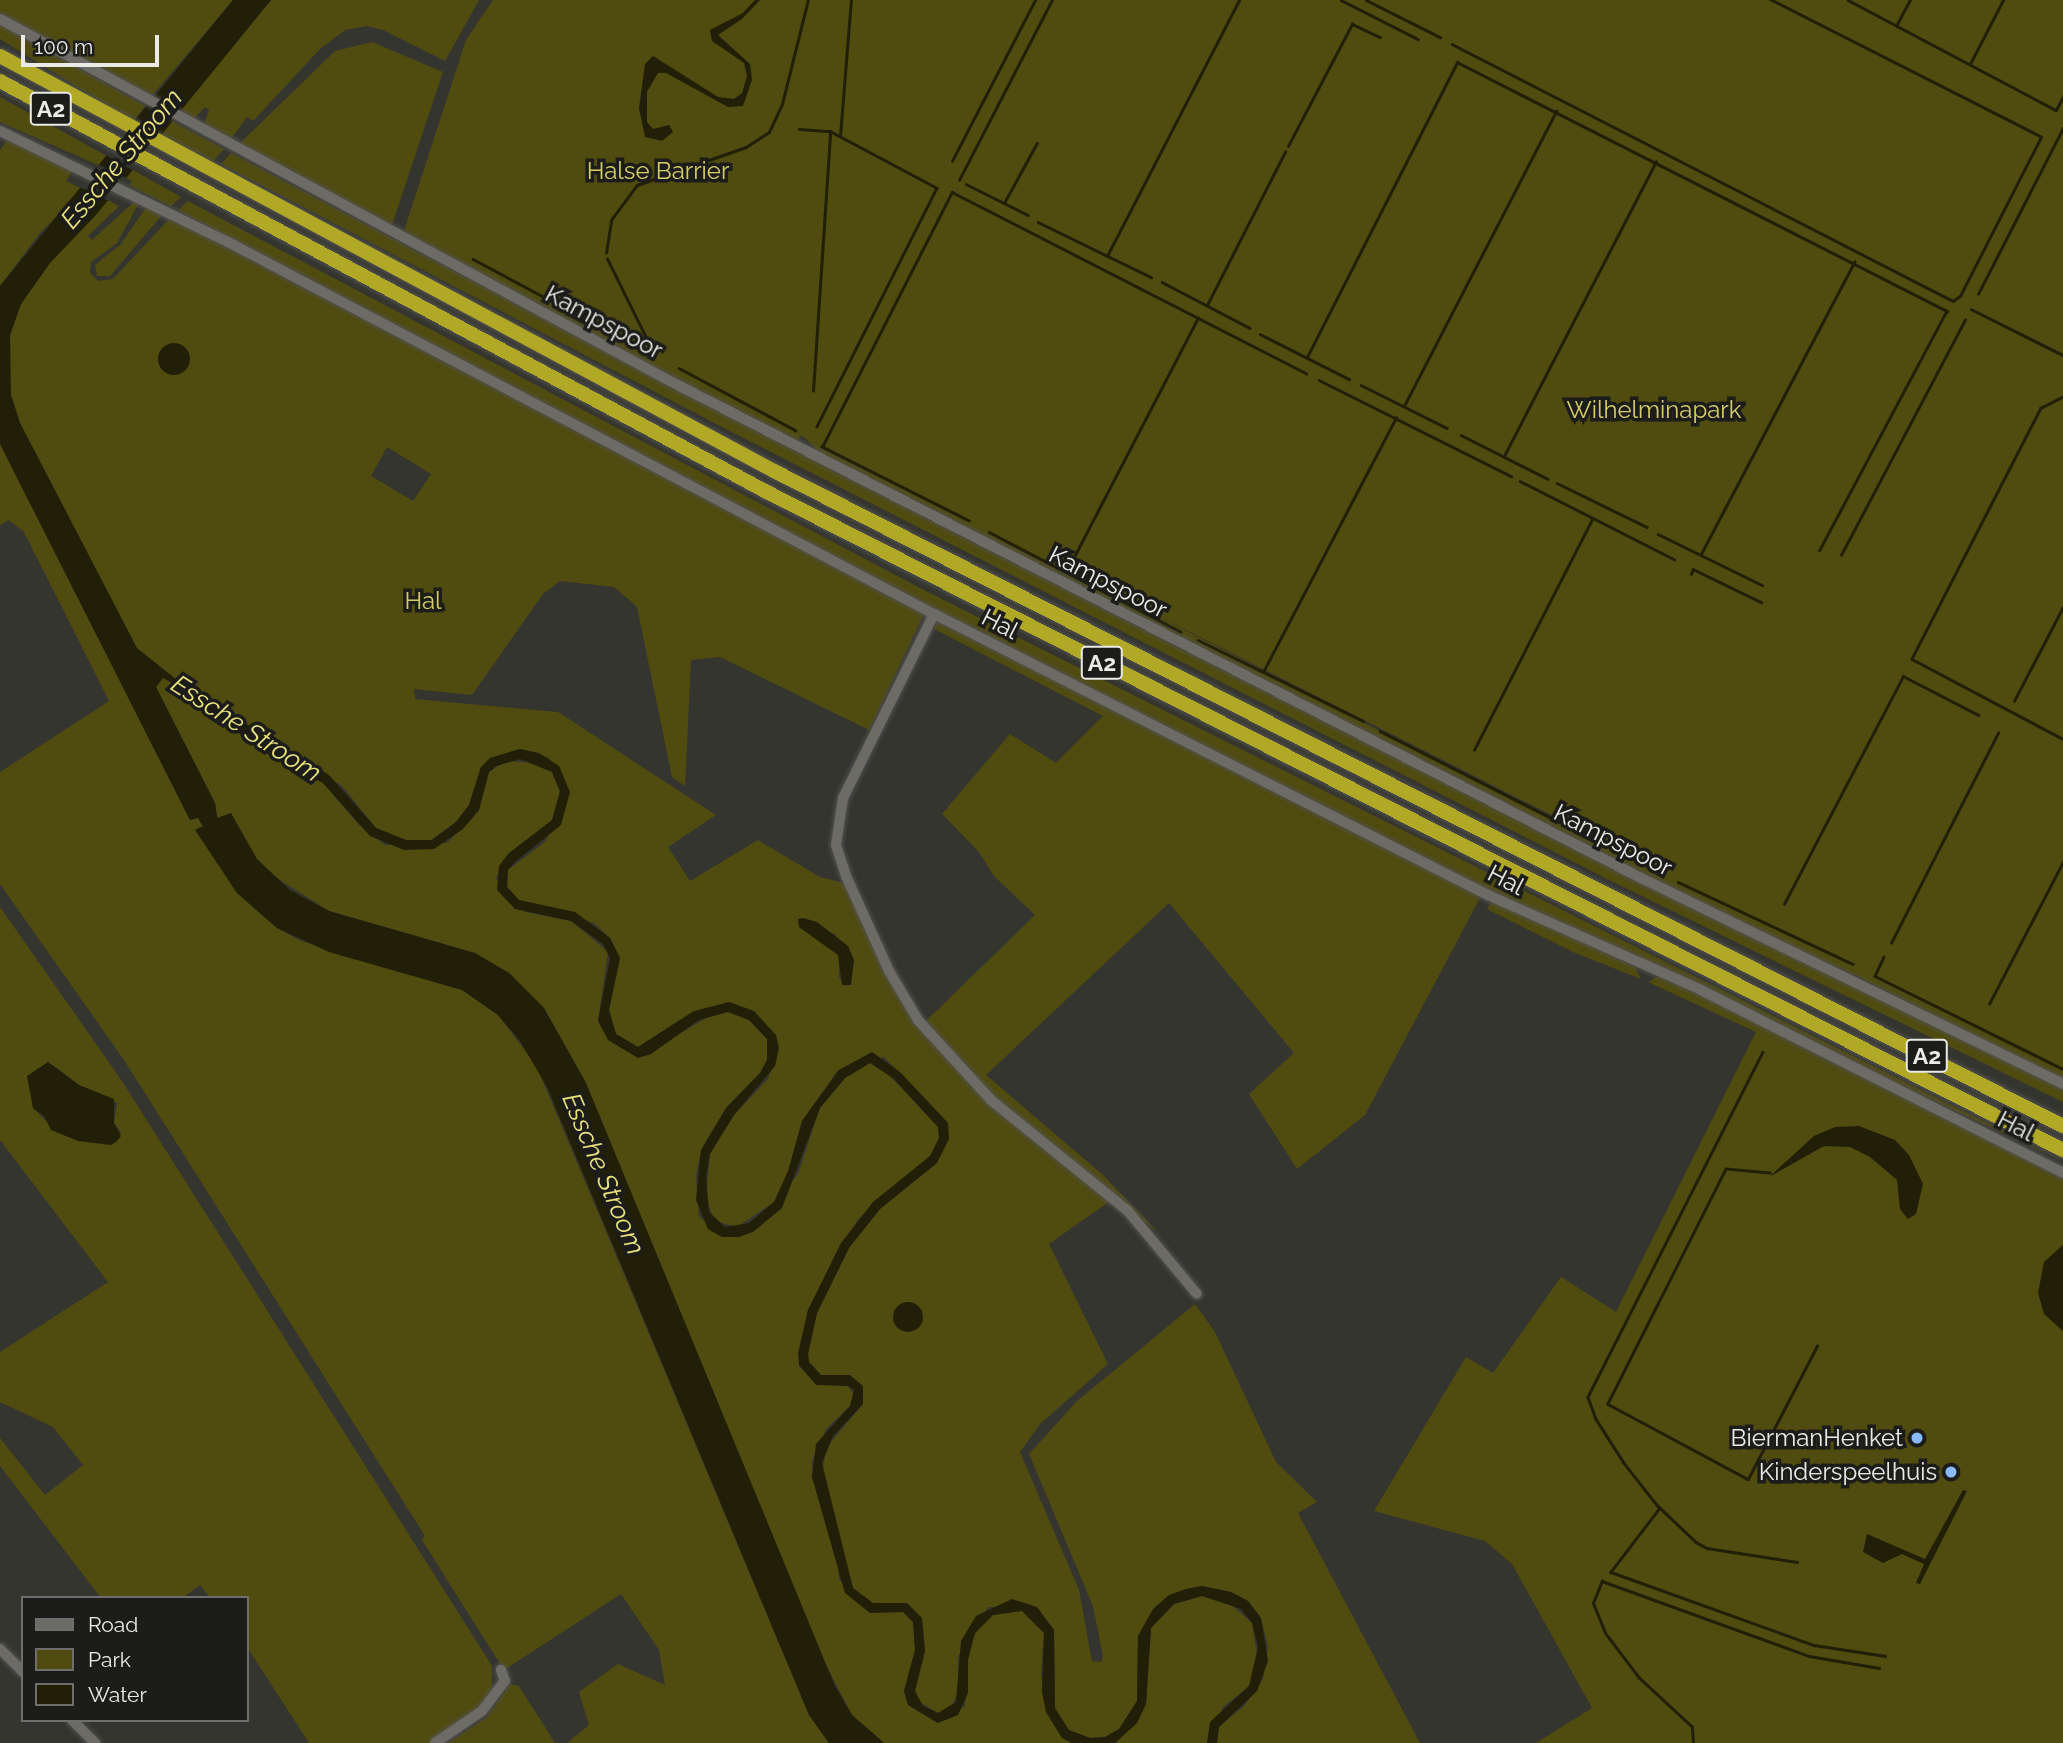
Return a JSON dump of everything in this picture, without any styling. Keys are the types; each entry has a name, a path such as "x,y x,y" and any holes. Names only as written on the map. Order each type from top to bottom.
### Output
{"highway":[{"name":"A2","path":"0,56 162,146 775,471 2063,1126"},
{"name":"A2","path":"0,81 148,163 775,496 2063,1150"}],"street":[{"name":"Kampspoor","path":"0,19 143,100 654,372 1641,878 2063,1084"},
{"name":"Hal","path":"0,131 126,190 934,614 1552,926 1693,986 2063,1173"},
{"path":"934,614 843,798 836,845 846,876 889,971 925,1029 991,1100 1126,1210 1197,1293"},
{"path":"0,1650 21,1670"},
{"path":"435,1743 482,1711 505,1681 501,1670"},
{"path":"74,1722 95,1743"}],"green space":[{"path":"0,0 233,0 150,98 0,15"},
{"path":"271,0 479,0 445,61 383,30 367,26 345,30 320,49 253,121 247,117 229,142 204,125 209,110 205,107 192,121 176,112"},
{"name":"Wilhelminapark","path":"493,0 2063,0 2063,1081 1855,975 1750,928 823,456 805,438 800,436 798,443 403,234 466,40","holes":["1129,601 1656,868 1536,812"]},
{"path":"0,24 145,106 134,120 113,109 0,39"},
{"path":"372,42 443,72 391,228 238,145 335,51"},
{"path":"0,97 107,156 100,166 0,122"},
{"path":"170,120 224,149 213,161 159,134"},
{"path":"7,140 74,169 66,181 83,189 40,233 0,286 0,150"},
{"path":"231,153 725,415 1232,675 2063,1088 2063,1102 1609,880 718,425 221,164"},
{"path":"131,169 181,197 171,206 129,185 132,181 124,177"},
{"path":"106,199 119,206 88,236 92,240 135,201 139,203 117,243 91,262 90,273 98,281 113,279 170,218 924,614 869,730 720,657 691,660 685,786 672,777 637,607 614,587 560,581 543,594 472,695 414,689 415,699 558,712 716,815 668,847 690,881 758,840 820,877 844,883 914,1020 989,1101 1110,1201 1049,1244 1108,1364 1040,1424 1020,1452 1079,1590 1092,1661 1101,1662 1103,1656 1093,1606 1029,1454 1077,1401 1195,1304 1215,1332 1276,1462 1317,1502 1298,1513 1420,1743 1217,1743 1219,1727 1245,1705 1263,1679 1268,1646 1261,1618 1248,1601 1231,1592 1202,1586 1186,1589 1138,1636 1137,1701 1119,1729 1105,1737 1090,1738 1068,1730 1055,1708 1054,1630 1037,1607 988,1607 958,1656 958,1692 951,1708 938,1713 917,1700 915,1691 925,1651 922,1618 884,1603 873,1603 853,1588 822,1476 826,1448 863,1404 850,1375 821,1375 809,1362 808,1354 817,1313 849,1248 880,1209 937,1163 948,1123 884,1057 838,1070 802,1121 789,1171 774,1202 737,1227 715,1221 706,1199 710,1153 734,1115 768,1079 779,1048 754,1011 694,1011 638,1047 616,1034 609,1010 620,958 610,938 594,923 519,900 507,887 508,870 545,842 570,792 549,758 520,749 490,758 481,767 469,805 456,822 431,840 406,840 376,828 342,786 170,676 137,649 20,423 11,395 7,361 10,335 21,304 50,263","holes":["387,447 431,474 413,501 371,476","803,918 836,935 847,987 839,977 839,955 800,927"]},
{"path":"188,201 920,588 2063,1161 1564,928 952,619 178,210"},
{"path":"147,206 163,214 110,276 97,276 95,265 121,244"},
{"path":"0,444 190,820 198,818 203,827 196,830 237,893 277,928 301,941 462,990 498,1015 536,1065 809,1715 829,1743 567,1743 589,1725 579,1692 618,1664 665,1685 659,1650 621,1594 504,1670 422,1540 425,1536 124,1060 0,884 0,772 109,701 24,532 9,520 0,525"},
{"path":"938,622 1481,896 1365,1115 1297,1169 1249,1094 1294,1053 1169,903 986,1075 1103,1175 1160,1234 998,1100 926,1021 1035,915 994,876 979,852 942,814 1010,734 1056,763 1103,716 934,629"},
{"path":"164,677 264,752 323,783 359,825 385,845 447,843 479,810 489,772 506,761 536,763 552,772 560,792 552,820 508,854 496,878 525,912 571,921 608,952 598,1021 638,1058 713,1014 728,1012 749,1020 767,1039 767,1061 760,1073 726,1108 701,1150 696,1175 699,1216 722,1237 753,1232 798,1174 820,1108 845,1078 870,1063 889,1075 938,1127 939,1138 930,1156 858,1219 808,1310 799,1366 816,1384 848,1386 854,1395 850,1406 826,1429 812,1461 812,1477 837,1555 839,1579 870,1613 903,1612 913,1622 915,1650 904,1691 908,1705 938,1723 965,1706 968,1657 975,1633 993,1615 1022,1611 1044,1633 1041,1673 1046,1712 1062,1738 1072,1743 884,1743 852,1715 824,1661 586,1083 544,1008 509,973 475,953 329,911 269,873 218,819 215,803 156,687"},
{"path":"1492,901 1635,967 1641,979 1573,952 1487,909"},
{"path":"0,907 122,1081 492,1666 492,1690 480,1707 429,1743 309,1743 248,1649 248,1596 208,1596 200,1585 185,1596 99,1596 0,1466 0,1438 45,1495 83,1465 53,1427 0,1402 0,1352 108,1282 0,1140","holes":["53,1065 79,1085 117,1103 114,1123 121,1132 104,1144 87,1141 45,1120 33,1108 36,1069"]},
{"path":"1658,976 1711,998 2063,1178 2063,1743 1536,1743 1592,1708 1512,1564 1485,1541 1374,1511 1466,1357 1493,1373 1561,1277 1616,1312 1756,1032 1648,982"},
{"path":"1202,1596 1227,1601 1252,1623 1258,1660 1249,1686 1223,1707 1207,1743 1115,1743 1137,1723 1146,1704 1151,1628 1174,1604"},
{"path":"510,1684 519,1686 555,1743 448,1743 486,1718"}],"water":[{"name":"Essche Stroom","path":"233,0 271,0 96,215 50,263 21,304 10,335 11,395 20,423 137,648 182,684 329,775 376,828 406,840 432,840 456,822 469,805 481,767 490,758 520,749 539,753 559,766 570,792 561,825 508,870 507,887 519,900 575,912 610,938 620,958 609,1010 616,1034 638,1047 694,1011 729,1002 754,1011 776,1035 779,1048 775,1066 734,1115 710,1154 706,1176 709,1212 725,1227 749,1223 774,1202 788,1171 802,1121 839,1070 872,1052 900,1072 948,1123 949,1139 937,1163 880,1209 849,1248 817,1313 808,1354 809,1362 821,1375 850,1375 863,1386 863,1404 833,1436 822,1463 853,1588 873,1603 907,1603 922,1618 925,1651 915,1691 923,1706 938,1713 956,1702 961,1641 976,1616 1012,1599 1037,1607 1054,1630 1055,1708 1069,1730 1090,1738 1105,1737 1119,1729 1137,1701 1138,1636 1153,1609 1169,1595 1186,1589 1202,1586 1231,1592 1248,1601 1261,1618 1268,1661 1257,1691 1219,1727 1217,1743 1207,1743 1210,1722 1249,1686 1258,1647 1252,1623 1241,1609 1202,1596 1174,1604 1151,1628 1146,1704 1137,1723 1115,1743 1072,1743 1062,1738 1046,1712 1042,1692 1044,1633 1022,1611 993,1615 975,1633 968,1660 968,1693 958,1715 938,1723 908,1705 904,1691 915,1650 913,1622 903,1612 870,1613 845,1593 812,1477 816,1444 850,1406 854,1390 848,1386 816,1385 799,1365 798,1353 808,1310 841,1243 873,1202 930,1156 939,1138 938,1127 894,1079 870,1063 845,1078 820,1108 782,1208 753,1232 739,1237 722,1237 708,1229 696,1200 701,1150 726,1108 760,1073 767,1060 767,1039 749,1020 728,1012 699,1020 651,1054 638,1058 608,1040 598,1021 610,958 603,944 571,921 515,909 497,890 499,866 508,854 552,820 560,791 552,772 520,759 496,766 489,772 479,810 463,829 434,849 404,850 370,836 323,783 264,752 180,688 163,678 156,687 215,803 217,818 231,813 257,859 290,890 329,911 475,953 509,973 544,1008 586,1083 835,1686 852,1715 884,1743 829,1743 809,1715 547,1087 520,1041 498,1015 462,990 329,952 277,928 237,893 195,830 203,826 198,818 190,820 0,444 0,286"},
{"path":"755,0 760,0 742,19 718,35 750,64 752,80 743,106 728,107 666,73 658,73 647,92 647,122 653,129 669,125 673,132 662,141 645,137 639,108 645,64 653,56 718,97 734,99 742,93 747,76 744,63 712,41 710,30 743,13"},
{"path":"174,343 185,348 190,359 185,370 174,375 163,370 158,359 163,348"},
{"path":"798,919 817,922 848,946 854,960 851,985 842,985 838,955 799,927"},
{"path":"48,1062 79,1085 114,1099 114,1123 121,1136 116,1142 111,1145 78,1141 51,1130 44,1116 33,1108 27,1076"},
{"path":"1859,1126 1895,1140 1909,1155 1923,1184 1916,1214 1908,1219 1900,1209 1897,1180 1870,1157 1850,1147 1824,1146 1769,1177 1814,1136 1835,1127"},
{"path":"2063,1245 2063,1331 2044,1314 2038,1293 2044,1262"},
{"path":"908,1302 918,1307 923,1317 918,1327 908,1332 898,1327 893,1317 898,1307"},
{"path":"1963,1490 1967,1491 1920,1584 1916,1583 1924,1564 1902,1554 1883,1563 1863,1552 1867,1534 1925,1559"}],"pier":[{"path":"131,118 163,135 134,171 104,154"},
{"path":"97,164 127,178 109,201 79,187"}],"waterway":[{"path":"606,253 611,220 637,185 746,147 769,132 782,104 808,0"},
{"path":"840,136 851,0"},
{"path":"952,161 1035,0"},
{"path":"959,180 1052,0"},
{"path":"1107,256 1239,0"},
{"path":"1341,0 1418,39"},
{"path":"1366,0 1440,37"},
{"path":"1452,44 1953,301 1960,296 2041,137 1771,0"},
{"path":"1848,0 2056,110 2063,97"},
{"path":"1896,26 1910,0"},
{"path":"1970,64 2003,0"},
{"path":"1288,146 1352,24 1380,37"},
{"path":"1307,357 1457,62 1947,311 1820,550"},
{"path":"1404,406 1556,111"},
{"path":"1978,294 2063,128"},
{"path":"799,129 830,131 937,188 817,427"},
{"path":"813,391 830,132"},
{"path":"1004,203 1037,143"},
{"path":"1207,305 1285,152"},
{"path":"1504,456 1656,162"},
{"path":"966,184 1028,215"},
{"path":"969,521 822,447 952,192 1306,373"},
{"path":"1038,222 1151,277"},
{"path":"473,259 655,356 607,259"},
{"path":"1701,554 1854,262"},
{"path":"1162,282 1250,328"},
{"path":"1971,309 2063,355"},
{"path":"1075,555 1198,318"},
{"path":"1841,555 1965,320"},
{"path":"1260,334 1349,379"},
{"path":"679,368 795,430"},
{"path":"1319,380 1511,476"},
{"path":"1361,385 1447,428"},
{"path":"2063,397 2041,408 1912,659 2063,739"},
{"path":"1263,672 1396,418"},
{"path":"1461,435 1548,479"},
{"path":"1520,481 1674,559"},
{"path":"1557,483 1647,527"},
{"path":"1474,750 1592,519"},
{"path":"989,532 1181,632"},
{"path":"1658,534 1762,585"},
{"path":"1691,574 1693,569 1761,602"},
{"path":"2014,701 2063,607"},
{"path":"1198,640 1363,721"},
{"path":"1784,904 1903,676 1979,715"},
{"path":"1380,731 1559,822"},
{"path":"1891,943 1998,733"},
{"path":"1573,829 1594,839"},
{"path":"1614,849 1652,868"},
{"path":"1989,1004 2063,862"},
{"path":"1678,882 1853,964"},
{"path":"1884,957 1875,976 2063,1069"},
{"path":"1763,1052 1588,1397 1596,1419 1624,1463 1657,1505 1696,1542 1707,1548 1797,1562"},
{"path":"1770,1173 1726,1169 1608,1404 1748,1479 1817,1346"},
{"path":"1660,1508 1611,1572 1814,1645 1885,1656"},
{"path":"1693,1743 1692,1727 1639,1678 1605,1633 1593,1603 1602,1581 1809,1656 1879,1668"}],"place":[{"name":"BiermanHenket","path":"1917,1438"},
{"name":"Kinderspeelhuis","path":"1951,1472"}],"park label":[{"name":"Halse Barrier","path":"658,171"}]}
